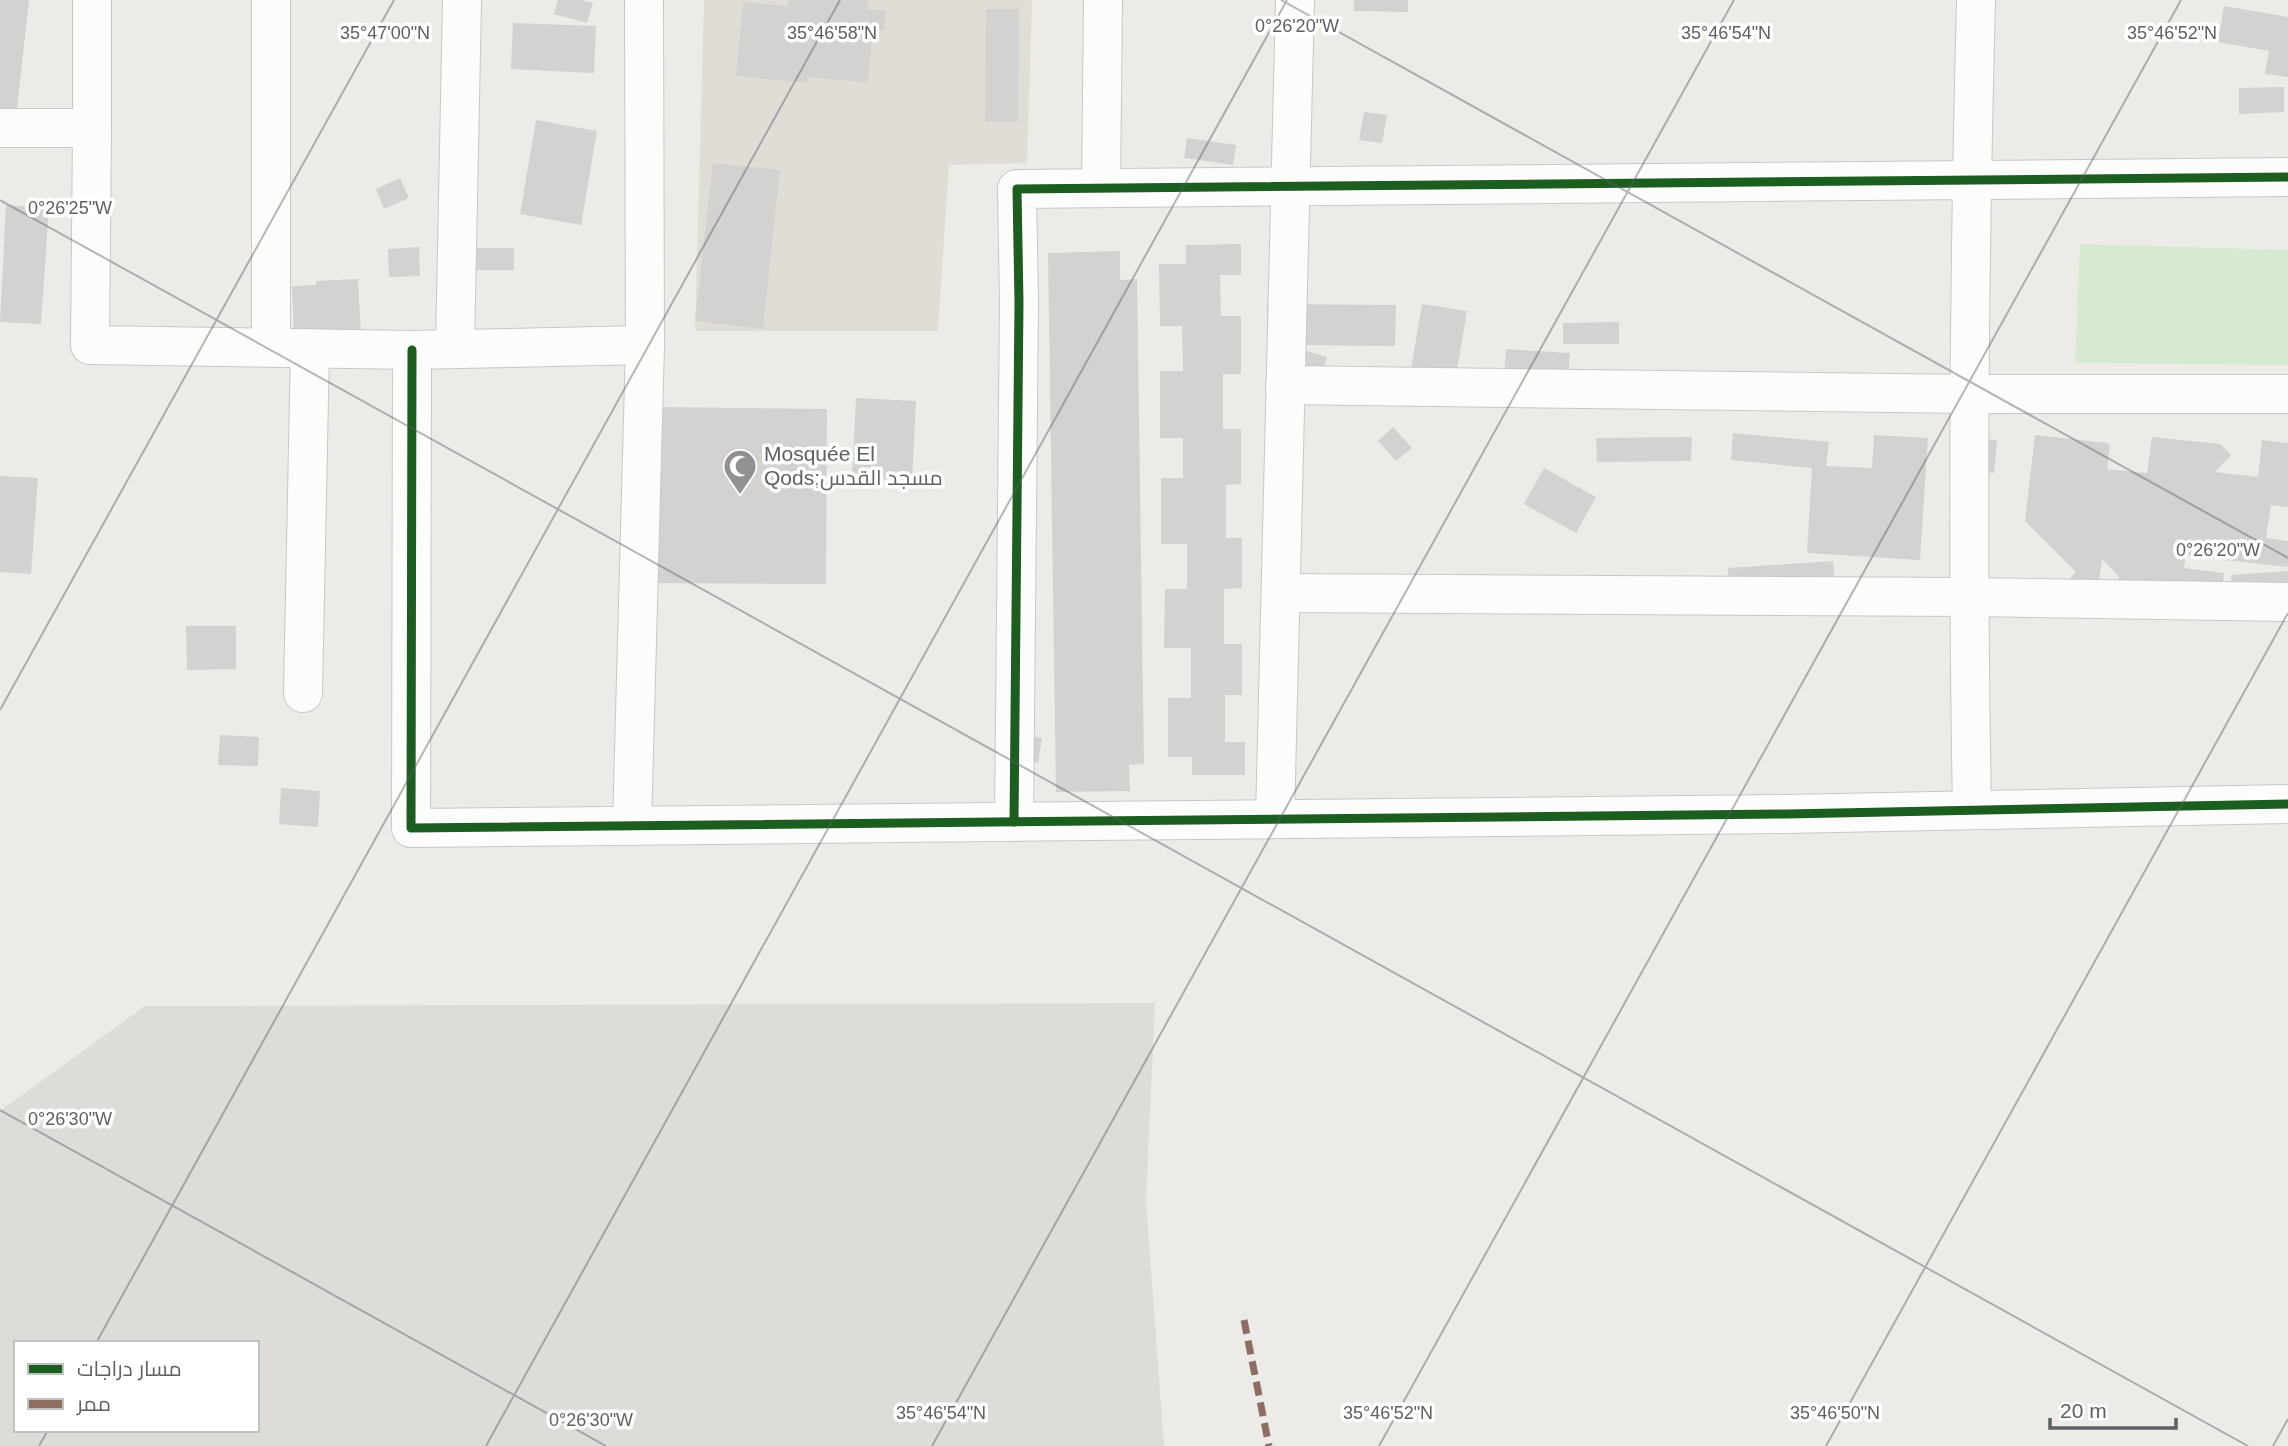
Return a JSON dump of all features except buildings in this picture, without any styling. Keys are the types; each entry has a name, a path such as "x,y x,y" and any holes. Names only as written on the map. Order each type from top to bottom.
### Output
{"street":[{"path":"92,0 90,345 412,349 646,345"},
{"path":"271,0 271,347"},
{"path":"454,349 462,0"},
{"path":"632,825 646,345 644,0"},
{"path":"1101,188 1103,0"},
{"path":"1275,819 1295,0"},
{"path":"1972,810 1968,394 1976,0"},
{"path":"0,128 92,128"},
{"path":"1014,822 1019,302 1017,189 2288,177"},
{"path":"303,693 310,348"},
{"path":"412,349 411,828 2288,804"},
{"path":"1286,385 1968,394 2288,394"},
{"path":"1280,593 1968,597 2288,602"}],"shaded area":[{"path":"704,0 1032,0 1027,163 949,165 938,331 695,331"},
{"path":"1155,1003 1146,1200 1164,1446 0,1446 0,1111 145,1006"}],"green space":[{"path":"2080,244 2288,250 2288,365 2075,363"}],"marked path":[{"path":"1244,1320 1269,1446"}],"cycle path":[{"path":"1014,822 1019,302 1017,189 2288,177"},
{"path":"412,350 411,828 1787,814 2288,804"}],"place":[{"name":"Mosquée El Qods;مسجد القدس","path":"740,496"}]}
